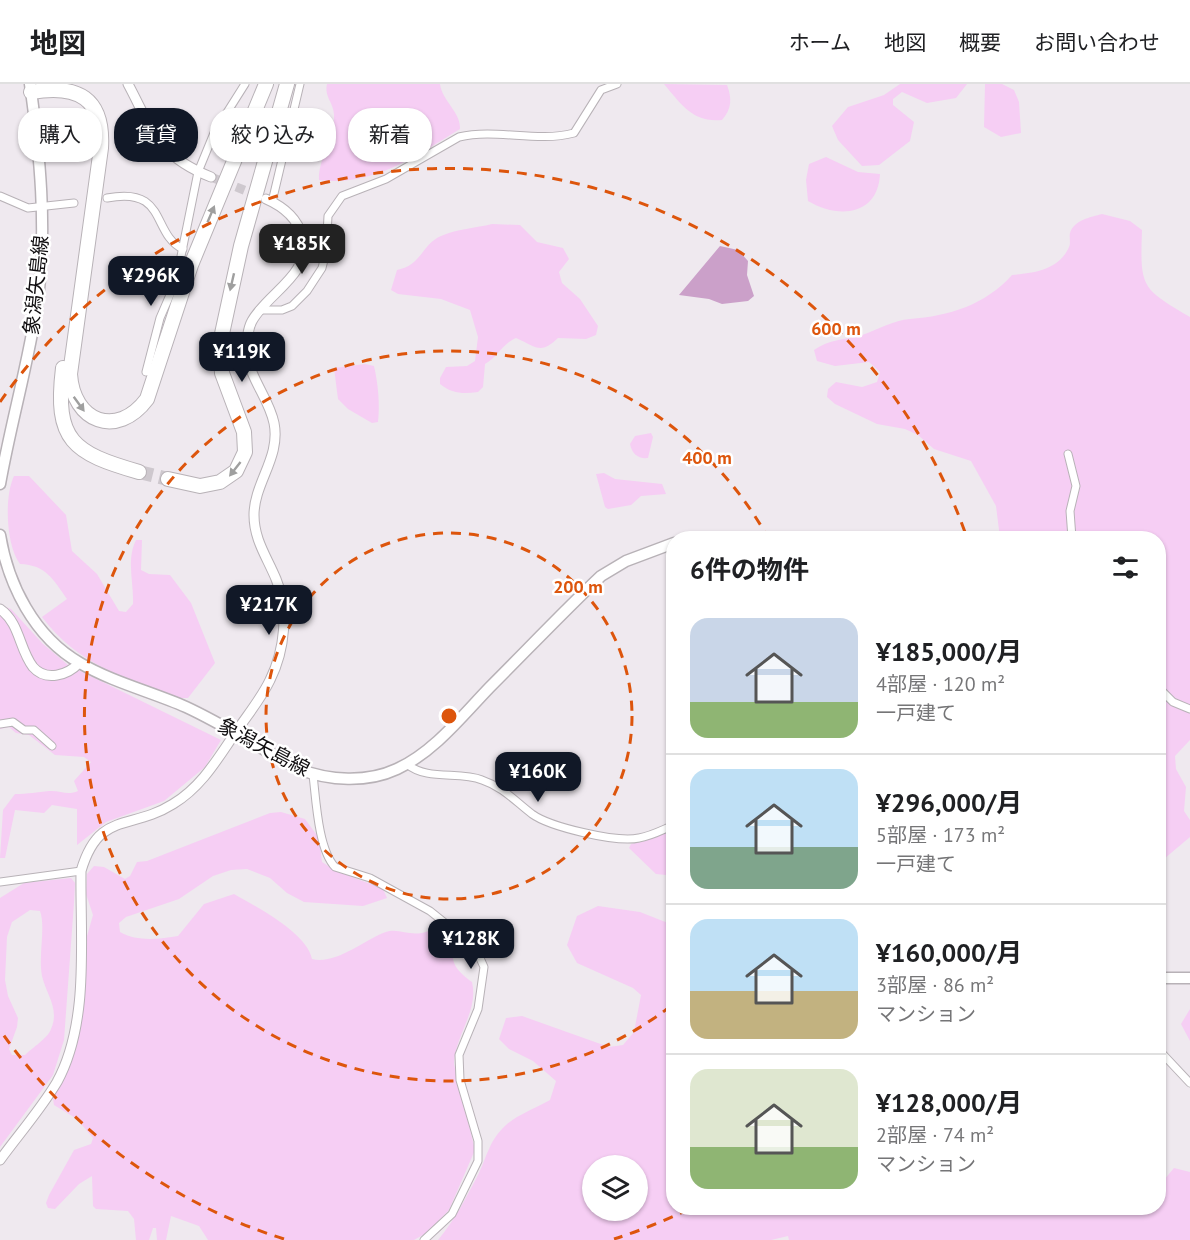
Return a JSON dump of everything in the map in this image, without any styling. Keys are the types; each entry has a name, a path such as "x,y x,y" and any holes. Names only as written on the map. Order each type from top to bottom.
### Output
{"highway":[{"path":"30,88 51,87 71,89 80,93 94,106 101,126 101,148 70,374 73,396 78,405 93,417 114,421 133,415 147,399 191,266 266,84"},
{"path":"168,480 200,486 220,482 236,471 244,452 244,432 222,373 220,343 241,246 287,84"},
{"path":"30,88 71,98 86,109 94,126 94,147 60,393 62,417 71,439 80,448 103,462 139,472"}],"main road":[{"name":"象潟矢島線","path":"0,484 38,299 41,208 39,160 30,88"},
{"name":"象潟矢島線","path":"0,535 4,556 23,604 44,632 80,663 187,707 236,732 275,757 313,775 357,779 378,776 407,764 447,731 601,576 626,561 666,546"},
{"path":"1166,978 1190,978"}],"street":[{"path":"128,84 167,152 190,170 211,177"},
{"path":"146,372 160,318 176,281 198,172 214,133 244,84"},
{"path":"0,1160 56,1083 72,1044 79,1011 81,871 87,850 99,834 109,827 173,804 206,775 270,680 279,657 284,609 279,590 256,537 254,513 273,455 274,423 250,370 247,353 251,322 259,310 288,281 303,256 304,242 294,218 269,200 300,84"},
{"path":"259,310 282,310 292,306 306,291 322,268 326,252 328,216 336,202 350,191 386,179 459,137 472,134 543,137 574,133 601,90 617,84"},
{"path":"0,196 28,208 74,203"},
{"path":"107,198 133,196 145,201 154,210 177,246 183,249"},
{"path":"1068,454 1076,486 1070,511 1071,531"},
{"path":"0,609 12,620 33,668 46,674 61,676 71,672 80,663"},
{"path":"1166,695 1173,702 1190,709"},
{"path":"0,724 13,722 24,730 34,730 52,746"},
{"path":"407,764 416,772 480,779 504,790 533,815 550,822 607,836 638,838 666,828"},
{"path":"313,775 322,840 332,864 370,878 430,910 475,947 484,967 478,1009 459,1055 460,1080 478,1141 478,1161 452,1214 424,1240"},
{"path":"0,882 81,871"},
{"path":"1166,1058 1190,1083"}],"shaded area":[{"path":"327,84 440,84 444,96 458,117 460,129 432,146 432,108 348,108 348,162 404,162 358,179 319,180 322,162 336,162 336,108 333,108 326,89"},
{"path":"664,84 727,85 730,94 728,112 722,120 712,120 695,115 682,105"},
{"path":"900,84 967,84 956,98 927,103 902,92 893,99 893,105 914,122 910,141 879,165 862,166 838,140 832,126 848,107 884,95"},
{"path":"985,84 1002,84 1014,90 1019,102 1021,133 1001,137 984,127"},
{"path":"826,157 858,172 880,174 878,188 864,206 843,211 820,207 808,201 806,180 809,164"},
{"path":"1102,214 1130,221 1142,230 1143,275 1147,284 1162,299 1190,317 1190,740 1175,756 1176,769 1186,787 1184,811 1190,820 1190,837 1166,857 1166,531 999,531 996,506 971,461 934,449 918,435 905,429 877,424 835,404 827,397 828,389 836,382 862,387 877,382 880,372 869,362 835,366 817,361 814,350 825,344 862,335 898,321 952,312 990,294 1012,275 1045,269 1065,255 1070,244 1072,229 1083,220"},
{"path":"492,224 520,225 537,242 563,248 569,259 559,272 562,283 580,299 598,326 596,335 586,339 558,338 542,348 516,338 485,364 483,387 478,392 449,390 440,384 440,378 446,367 467,366 475,361 478,337 470,310 441,299 398,294 391,290 397,270 412,264 430,244 441,236"},
{"path":"720,246 738,250 748,261 747,275 754,296 748,301 722,304 709,299 679,295"},
{"path":"365,364 374,366 377,379 378,422 372,423 348,409 338,399 334,368"},
{"path":"651,433 653,437 648,458 638,457 632,451 630,444 635,436"},
{"path":"604,473 615,479 662,484 666,494 641,496 631,505 608,509 605,507 596,474"},
{"path":"14,476 29,476 66,515 72,551 97,574 119,611 126,612 133,604 131,555 136,540 142,540 141,570 149,574 170,575 191,603 215,663 188,698 180,698 122,676 88,659 72,648 42,617 67,599 48,574 36,567 20,564 15,556 8,521 9,496"},
{"path":"0,605 11,609 43,644 68,665 221,740 205,767 164,801 106,822 77,845 77,809 52,805 44,813 15,810 5,858 0,858 3,810 15,794 78,791 74,781 91,762 84,757 55,755 29,735 16,733 9,727 0,729"},
{"path":"281,812 305,819 319,838 322,862 344,874 383,889 387,898 363,906 304,902 287,893 270,878 247,869 231,870 213,876 179,899 126,917 119,923 120,932 141,938 156,939 178,936 204,904 234,894 291,930 308,949 312,959 330,959 339,956 390,931 414,934 429,931 438,926 449,929 454,963 472,982 470,1013 458,1043 454,1064 475,1150 449,1210 428,1232 414,1240 208,1240 199,1226 171,1216 166,1240 157,1240 156,1228 153,1228 149,1240 136,1240 134,1219 128,1211 96,1209 93,1206 92,1176 79,1184 55,1209 48,1208 46,1203 49,1195 74,1150 91,1144 93,1138 77,1119 54,1105 53,1099 63,1078 82,1017 85,943 93,915 86,894 87,874 94,866 104,867 125,879 130,876 137,862 147,861 270,813"},
{"path":"666,832 666,875 656,874 629,848 631,844"},
{"path":"71,878 75,883 64,1040 53,1075 0,1147 0,898 24,883","holes":["30,910 40,911 42,918 41,968 53,1008 53,1022 47,1036 25,1055 12,1055 9,1049 18,1018 8,996 5,980 7,937 12,922"]},
{"path":"598,906 640,912 666,922 666,1215 1166,1215 1166,1178 1174,1168 1190,1172 1190,1240 789,1240 788,1236 771,1240 438,1240 465,1199 496,1136 510,1121 550,1100 556,1081 533,1061 509,1049 499,1039 506,1018 522,1016 609,1047 623,1045 634,1032 641,995 633,988 577,963 567,945 577,916"},
{"path":"1190,1009 1190,1041 1181,1024"}],"tunnel":[{"path":"211,177 259,196"},
{"path":"139,472 168,479"}]}
